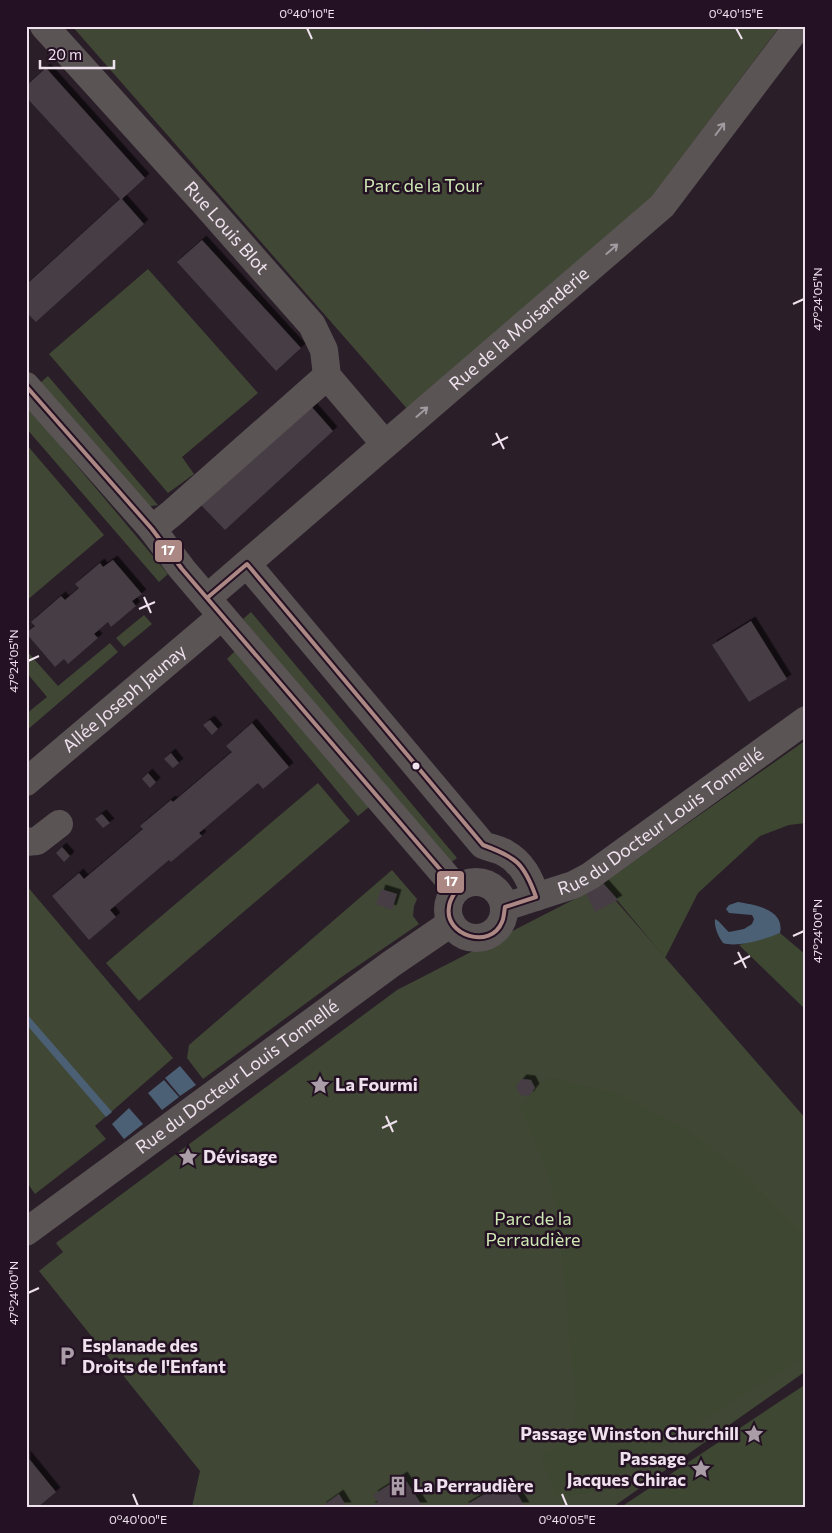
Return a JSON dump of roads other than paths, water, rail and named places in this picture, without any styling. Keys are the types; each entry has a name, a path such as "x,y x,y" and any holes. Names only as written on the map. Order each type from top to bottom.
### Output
{"street":[{"name":"Rue Louis Blot","path":"44,26 312,325 324,350 327,376"},
{"name":"Rue de la Moisanderie","path":"214,607 247,564 662,206 798,26"},
{"path":"152,529 327,376 385,444"},
{"path":"26,386 152,529 214,607 457,889"},
{"path":"247,564 483,845 506,853 521,866 531,881 536,897"},
{"name":"Allée Joseph Jaunay","path":"26,782 214,607"},
{"name":"Rue du Docteur Louis Tonnellé","path":"505,907 573,885 590,876 806,720"},
{"path":"26,842 37,841 59,824"},
{"path":"475,881 485,883 494,888 501,895 505,907 505,914 497,930 481,938 464,936 456,930 448,914 451,896 465,883 475,881"},
{"name":"Rue du Docteur Louis Tonnellé","path":"26,1232 391,964 451,923"}],"water":[{"path":"738,902 760,907 773,913 778,918 780,933 743,944 723,943 715,925 715,919 729,932 744,929 752,924 754,919 752,915 729,913 726,909 729,905"},
{"path":"26,1013 112,1112 106,1117 26,1024"},
{"path":"180,1066 196,1085 180,1096 165,1078"},
{"path":"164,1080 179,1097 162,1110 148,1093"},
{"path":"129,1108 143,1124 124,1139 112,1124"}],"place":[{"name":"La Fourmi","path":"320,1085"},
{"name":"Dévisage","path":"188,1157"},
{"name":"Esplanade des Droits de l'Enfant","path":"67,1356"},
{"name":"Passage Winston Churchill","path":"754,1434"},
{"name":"Passage Jacques Chirac","path":"701,1469"},
{"name":"La Perraudière","path":"398,1486"}],"park label":[{"name":"Parc de la Tour","path":"423,186"},
{"name":"Parc de la Perraudière","path":"533,1229"}]}
